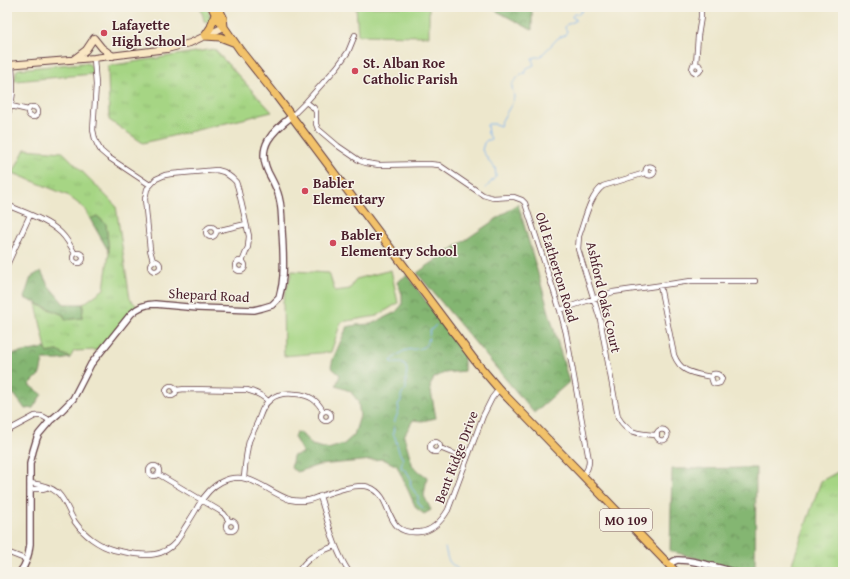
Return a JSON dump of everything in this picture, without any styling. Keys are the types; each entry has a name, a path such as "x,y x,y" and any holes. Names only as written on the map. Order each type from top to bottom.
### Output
{"main road":[{"name":"MO 109","path":"215,9 224,17 224,27 234,42 292,116 476,362 499,389 676,572"},
{"path":"205,36 211,27 215,9"},
{"path":"9,65 94,58 167,49 190,43 224,27"},
{"path":"205,36 220,37 234,42"},
{"path":"73,60 86,50 94,38 102,48 113,56"}],"street":[{"path":"696,64 701,7"},
{"name":"Shepard Road","path":"20,572 27,560 30,544 30,464 34,444 39,434 50,421 73,399 91,364 131,314 141,306 155,304 198,308 254,310 268,307 277,300 281,292 284,276 281,206 276,186 268,172 264,160 267,141 271,135 306,102 332,73 348,52 355,35"},
{"path":"94,58 96,85 93,130 97,144 108,157 150,185"},
{"path":"7,116 11,106 13,89 9,65"},
{"name":"Old Eatherton Road","path":"306,102 314,108 316,112 316,124 318,129 338,146 360,161 379,166 439,165 483,195 493,198 509,197 522,200 526,206 566,333 589,460 588,469 583,476"},
{"path":"11,106 28,110"},
{"path":"154,261 150,250 145,203 146,194 150,185 156,179 165,175 213,170 224,172 232,178 237,185 249,236 248,247 242,262"},
{"name":"Ashford Oaks Court","path":"645,173 603,186 598,190 593,198 579,236 578,249 600,318 618,417 623,425 632,431 641,434 657,435"},
{"path":"7,205 49,224 58,230 66,239 75,254"},
{"path":"7,265 30,215"},
{"path":"216,231 246,224"},
{"path":"560,310 613,292 691,281 755,281"},
{"path":"660,286 676,361 686,371 710,377"},
{"name":"Bent Ridge Drive","path":"30,486 43,485 46,488 51,488 58,493 77,524 96,542 114,550 142,555 158,554 177,542 202,500 210,490 223,481 232,478 252,480 282,496 293,500 304,501 359,485 370,487 376,490 385,500 390,515 398,527 410,532 424,532 438,524 448,510 487,407 499,389"},
{"path":"176,390 247,390 254,392 268,401"},
{"path":"244,478 250,440 263,408 268,401 277,395 302,394 309,396 319,403 323,411"},
{"path":"7,431 39,415 44,416 50,421"},
{"path":"440,448 467,459"},
{"path":"158,474 224,514 229,521"},
{"path":"320,496 335,546 349,572"},
{"path":"298,572 306,561 312,556 335,546"},
{"path":"7,552 27,560"},
{"path":"668,565 672,562 683,560 734,572"}],"green space":[{"path":"200,7 207,7 210,15 210,24 204,21"},
{"path":"356,7 429,7 429,36 358,35"},
{"path":"489,7 532,7 532,30"},
{"path":"214,49 272,112 143,143 109,120 108,66"},
{"path":"82,63 90,66 93,74 15,81 16,71 19,69"},
{"path":"25,149 63,152 116,206 130,299 137,306 99,350 74,351 70,358 57,351 47,353 36,304 64,315 83,310 83,304 104,289 109,252 106,224 97,216 90,219 84,208 67,195 13,173"},
{"path":"518,204 569,382 534,413 417,273"},
{"path":"97,216 106,224 109,252 90,219"},
{"path":"391,270 398,303 377,316 341,322 331,352 284,356 283,301 292,271 329,273 335,291 350,289 356,279"},
{"path":"41,271 48,285 64,304 83,304 82,318 65,320 64,315 24,298 31,277"},
{"path":"407,275 464,354 464,371 444,373 434,378 430,386 436,418 422,421 413,420 404,436 413,467 427,477 424,496 431,510 424,514 416,508 397,466 383,459 319,465 297,472 291,468 293,456 303,453 294,437 296,432 302,434 312,445 328,449 344,444 354,435 360,416 358,401 350,391 336,386 340,375 331,367 333,359 347,327 371,324 396,312 402,305 402,294 397,282"},
{"path":"45,348 47,353 57,351 70,358 43,360 40,374 29,385 42,394 33,408 25,409 14,394 7,396 7,354"},
{"path":"756,468 755,572 747,572 670,551 672,469"},
{"path":"843,469 843,572 789,572 821,481"}],"waterway":[{"path":"486,188 496,176 495,167 491,164 482,150 484,143 491,138 488,134 487,125 495,124 500,126 514,97 512,84 521,74 524,74 527,68 534,65 532,59 535,57 540,57 558,38 565,35 567,31 565,28 566,25 575,21 576,19 572,16 574,14 579,14 585,7"},
{"path":"429,336 430,331 436,325"},
{"path":"424,509 418,503 418,496 411,487 410,477 401,467 403,459 393,434 395,420 399,410 398,404 401,401 401,395 406,389 407,371 406,367 402,363 393,363 391,361 406,350 422,348 425,346 429,338"},
{"path":"445,548 449,561 461,572"}],"place":[{"name":"Lafayette High School","path":"104,33"},
{"name":"St. Alban Roe Catholic Parish","path":"355,71"},
{"name":"Babler Elementary","path":"305,191"},
{"name":"Babler Elementary School","path":"333,243"}]}
